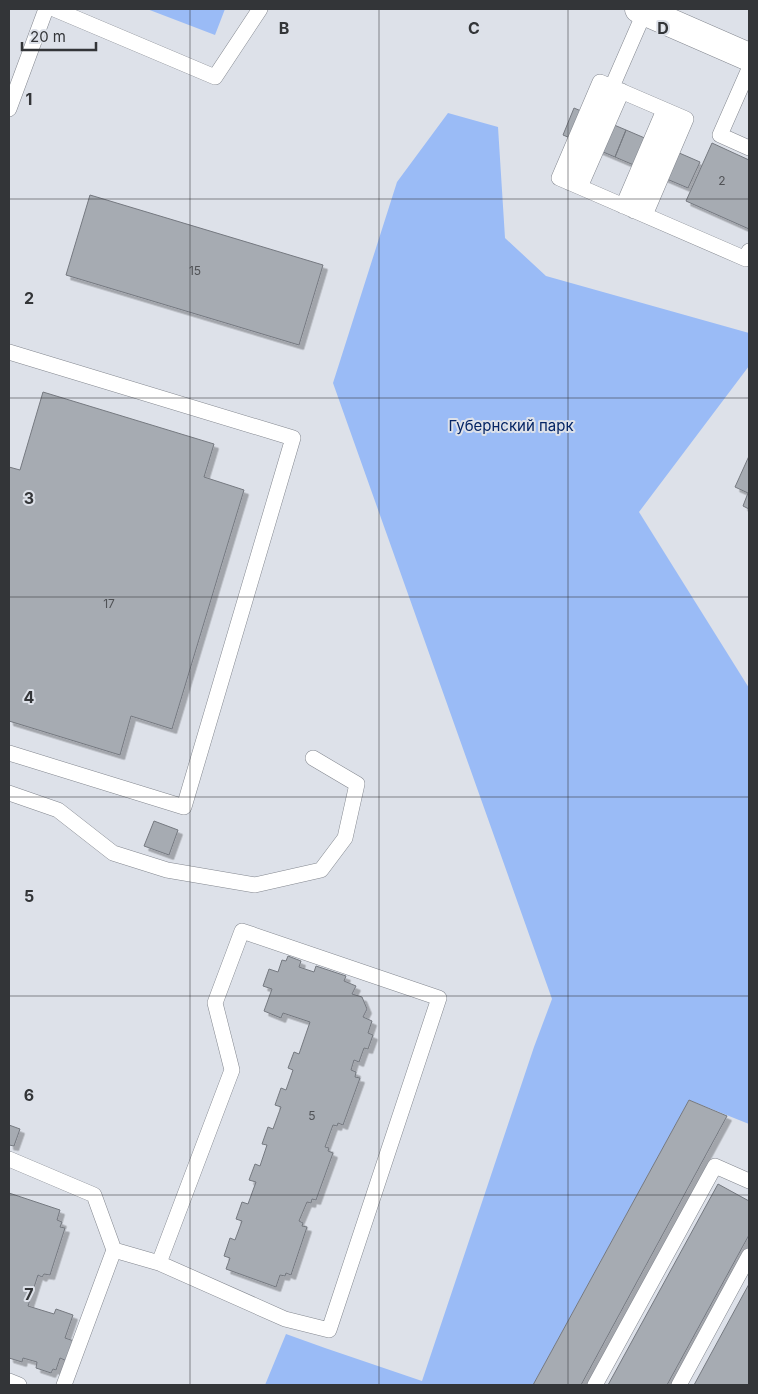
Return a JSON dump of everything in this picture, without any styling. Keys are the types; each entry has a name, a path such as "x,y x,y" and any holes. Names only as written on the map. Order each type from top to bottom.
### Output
{"street":[{"path":"642,10 749,57"}],"lane":[{"path":"9,109 46,9"},
{"path":"54,9 215,77 260,9"},
{"path":"575,185 642,10"},
{"path":"749,69 720,135 749,148"},
{"path":"611,87 675,115"},
{"path":"611,87 559,178 746,259 749,251"},
{"path":"634,210 675,115"},
{"path":"634,210 675,115"},
{"path":"9,352 293,438 184,807 9,753"},
{"path":"9,793 58,810 113,853 167,870 255,885 321,870 344,838 357,784 313,758"},
{"path":"114,1250 159,1263 285,1319 329,1330 439,998 242,931 216,1003 232,1070 159,1263"},
{"path":"9,1160 94,1195 114,1250 64,1385"},
{"path":"595,1385 715,1166 749,1181"},
{"path":"679,1385 749,1256"},
{"path":"9,1382 19,1385"}],"green space":[{"path":"147,9 225,9 215,35"},
{"name":"Губернский парк","path":"448,113 498,127 505,238 546,276 749,333 749,366 639,512 749,688 749,1124 689,1100 533,1385 265,1385 286,1334 422,1381 534,1047 552,999 333,383 397,182"}],"building":[{"path":"574,108 626,130 615,157 563,135"},
{"path":"626,130 647,139 636,166 615,157"},
{"path":"647,139 700,162 688,188 636,166"},
{"path":"712,143 749,160 749,229 686,201"},
{"path":"90,195 323,265 299,345 66,275"},
{"path":"43,392 214,444 204,477 244,490 172,729 131,716 120,755 9,721 9,467 20,470"},
{"path":"749,456 749,509 743,506 748,493 735,487"},
{"path":"154,821 178,830 169,855 144,846"},
{"path":"288,956 301,961 299,967 314,972 316,966 346,976 344,981 356,986 352,994 362,997 367,1009 363,1017 372,1021 368,1033 373,1035 368,1049 364,1048 359,1062 354,1060 351,1070 356,1072 355,1077 360,1078 343,1125 338,1123 337,1126 333,1125 325,1147 329,1148 328,1151 333,1153 316,1200 312,1199 311,1203 307,1202 299,1221 303,1223 302,1226 307,1227 291,1275 286,1273 285,1276 280,1275 276,1287 226,1269 230,1258 224,1256 230,1238 235,1240 242,1221 236,1219 242,1202 248,1204 256,1182 249,1180 255,1164 260,1166 267,1145 262,1144 268,1127 273,1129 281,1107 275,1105 281,1088 286,1090 293,1070 288,1068 294,1052 299,1054 310,1022 283,1013 281,1018 264,1011 272,989 263,986 269,969 278,972 282,960 286,961"},
{"path":"689,1100 727,1116 581,1385 533,1385"},
{"path":"9,1125 20,1129 14,1146 9,1145"},
{"path":"718,1184 749,1201 749,1235 667,1385 608,1385"},
{"path":"9,1193 60,1210 57,1220 62,1222 60,1227 65,1228 50,1275 44,1274 42,1277 38,1275 28,1306 54,1314 56,1309 73,1315 65,1338 74,1341 67,1361 60,1358 56,1370 53,1369 51,1373 36,1368 37,1362 23,1358 22,1362 9,1358"},
{"path":"749,1284 749,1385 694,1385"}]}
